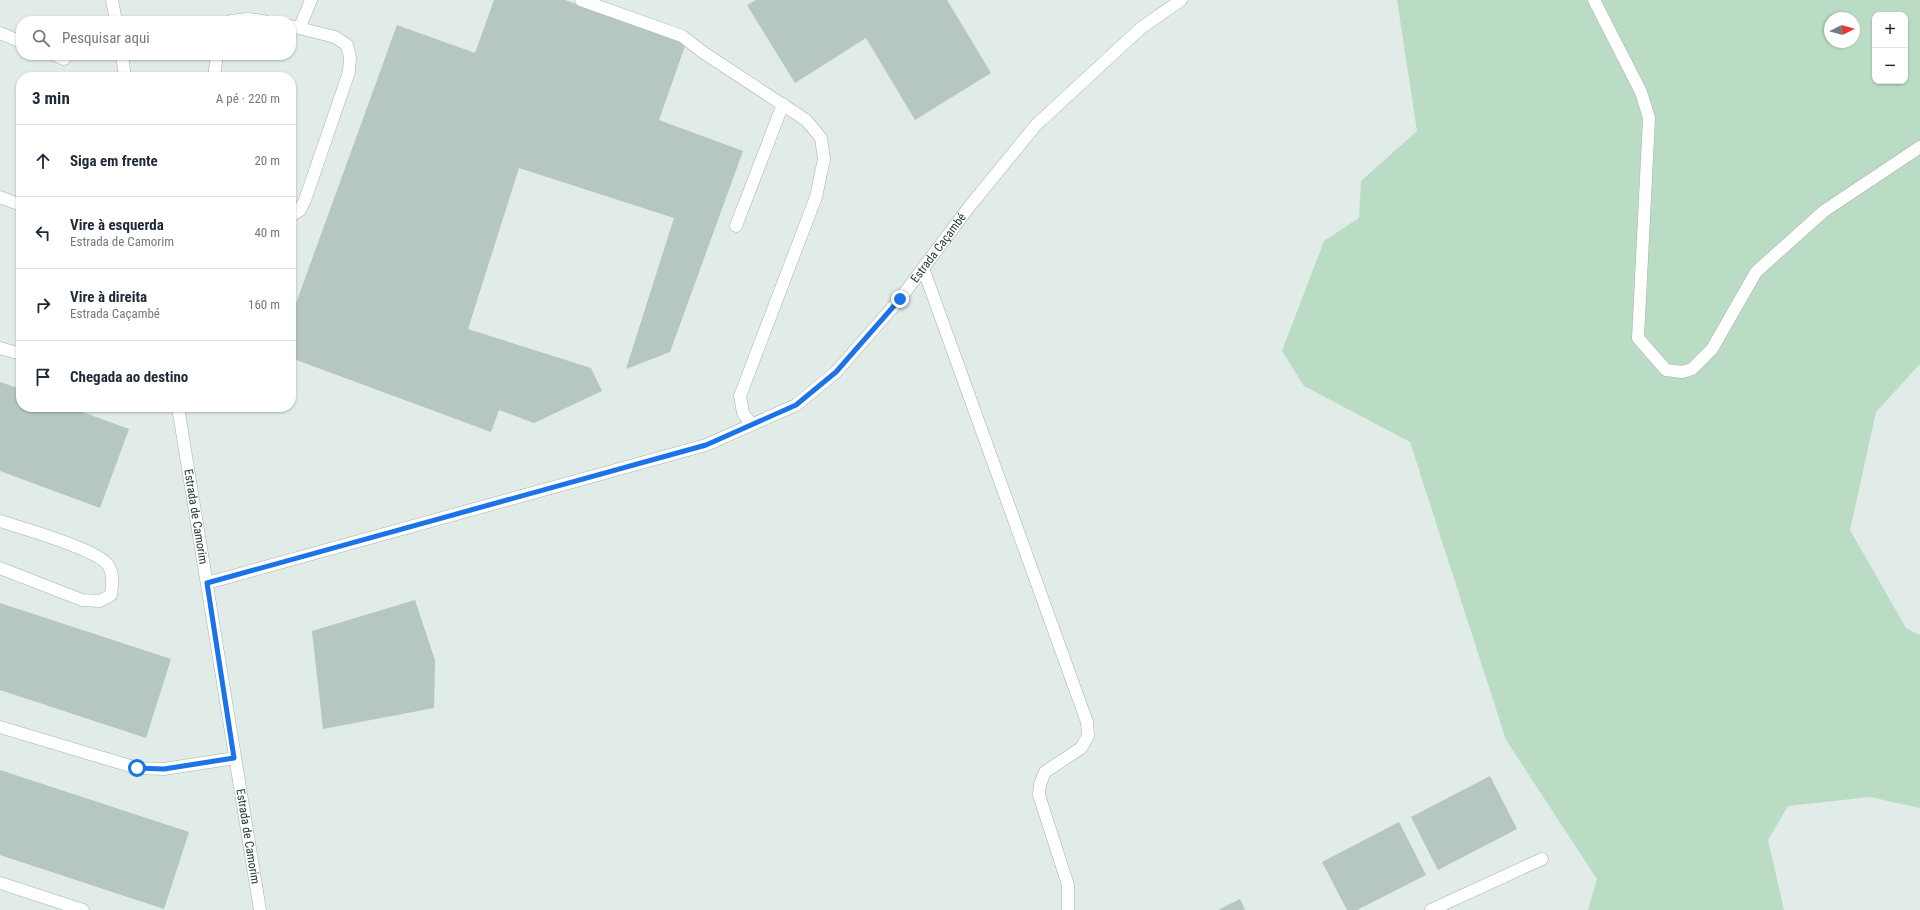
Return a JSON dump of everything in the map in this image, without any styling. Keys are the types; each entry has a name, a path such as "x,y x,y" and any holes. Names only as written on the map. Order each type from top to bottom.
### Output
{"street":[{"path":"112,0 115,16"},
{"path":"296,24 311,0"},
{"path":"581,0 682,36 704,53 784,104 806,120 821,138 824,159 816,197 740,396 743,413 751,424"},
{"name":"Estrada Caçambé","path":"207,583 706,445 796,405 836,372 900,299 969,207 1036,125 1141,28 1181,0"},
{"path":"1594,0 1641,92 1649,118 1638,338 1666,370 1682,372 1692,369 1712,349 1756,272 1824,211 1920,147"},
{"path":"296,26 335,37 347,45 350,57 350,72 305,200 300,210 296,213"},
{"path":"0,33 16,40"},
{"path":"123,60 124,72"},
{"path":"215,72 216,60"},
{"path":"736,226 784,104"},
{"path":"0,197 16,203"},
{"path":"923,268 1087,722 1088,736 1081,748 1045,772 1040,784 1039,795 1068,885 1068,910"},
{"path":"0,348 16,353"},
{"name":"Estrada de Camorim","path":"179,412 234,758 260,910"},
{"path":"0,521 82,549 99,557 108,564 112,572 111,595 100,601 82,600 0,568"},
{"path":"0,727 137,768 164,769 234,758"},
{"path":"1431,910 1542,859"},
{"path":"0,883 83,910"}],"green space":[{"path":"1397,0 1920,0 1920,364 1876,412 1850,530 1906,628 1920,635 1920,808 1870,797 1788,806 1768,840 1784,910 1588,910 1597,879 1506,740 1410,442 1304,386 1282,351 1324,241 1359,218 1361,181 1417,131"}],"building":[{"path":"494,0 565,0 686,43 659,120 743,151 670,352 626,369 674,218 519,168 468,329 591,368 602,391 534,423 499,410 491,432 296,360 296,303 397,25 475,53"},
{"path":"756,0 947,0 991,73 915,120 866,38 795,83 747,5"},
{"path":"0,382 16,387 16,412 83,412 129,429 100,508 0,471"},
{"path":"415,600 435,660 434,708 323,729 312,631"},
{"path":"0,603 171,659 146,738 0,690"},
{"path":"0,770 189,832 164,909 0,855"},
{"path":"1490,776 1517,829 1438,870 1411,817"},
{"path":"1399,822 1426,875 1357,910 1347,910 1322,862"},
{"path":"1240,899 1245,910 1218,910"}],"route":[{"path":"137,768 164,769 234,758 207,583 706,445 796,405 836,372 900,299"}]}
